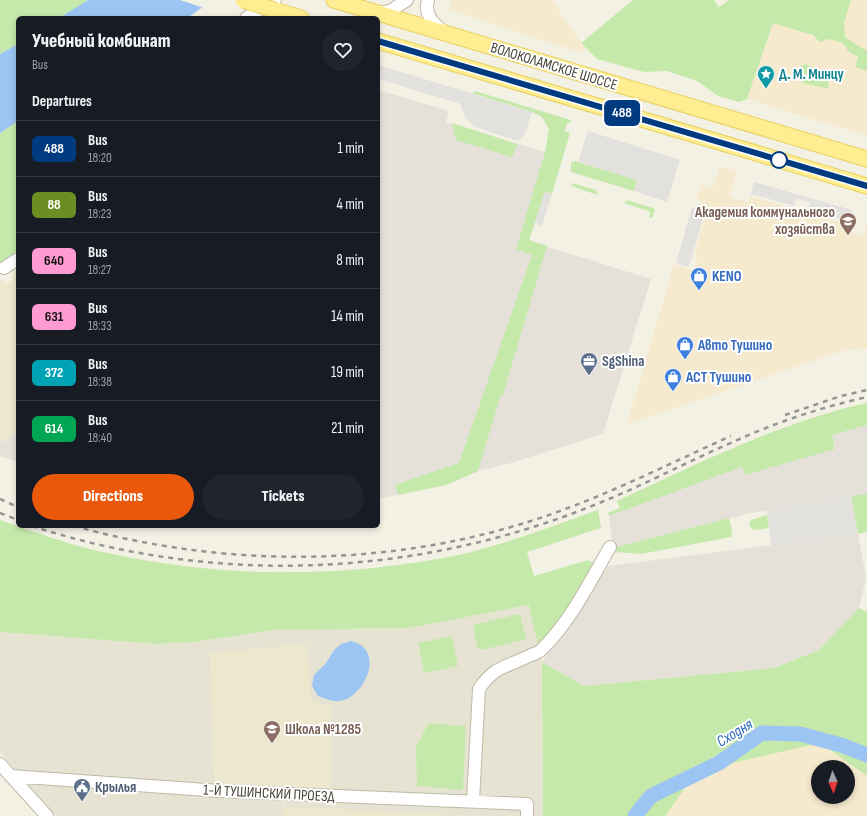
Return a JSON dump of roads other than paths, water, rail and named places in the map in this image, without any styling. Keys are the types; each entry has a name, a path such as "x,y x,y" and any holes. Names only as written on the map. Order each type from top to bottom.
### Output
{"main road":[{"path":"244,0 275,5 296,16"},
{"name":"ВОЛОКОЛАМСКОЕ ШОССЕ","path":"334,0 867,159"},
{"name":"ВОЛОКОЛАМСКОЕ ШОССЕ","path":"380,42 867,186"}],"street":[{"path":"376,13 390,11 407,0"},
{"path":"428,0 427,9 432,22 452,35"},
{"path":"250,16 275,5"},
{"path":"4,268 16,260"},
{"path":"473,802 479,689 487,677 499,668 513,664 541,651 563,626 610,547"},
{"path":"0,764 46,816"},
{"name":"1-Й ТУШИНСКИЙ ПРОЕЗД","path":"11,776 238,792 473,802 527,810"}],"water":[{"path":"88,0 213,0 190,16 62,16"},
{"path":"16,45 16,122 0,133 0,54"},
{"path":"351,641 362,646 368,653 370,663 368,673 363,683 356,692 348,698 339,701 318,696 312,686 314,675 326,663 334,650 341,644"}],"waterway":[{"name":"Сходня","path":"635,816 651,796 719,763 762,733 800,734 841,745 867,755"}],"railway":[{"path":"785,415 841,396 867,390"},
{"path":"39,528 103,546 175,559 247,565 320,565 393,558 465,546 535,526 604,501 719,448 783,421 817,410 867,397"},
{"path":"82,528 135,541 197,551 260,556 322,556 385,552 447,542 508,528 568,508 630,482 731,436"},
{"path":"0,499 16,506"},
{"path":"0,513 16,519"}],"place":[{"name":"Д. М. Минцу","path":"766,89"},
{"name":"Академия коммунального хозяйства","path":"848,236"},
{"name":"KENO","path":"699,291"},
{"name":"Авто Тушино","path":"685,360"},
{"name":"SgShina","path":"589,376"},
{"name":"АСТ Тушино","path":"673,392"},
{"name":"Школа №1285","path":"272,744"},
{"name":"Крылья","path":"82,802"}]}
